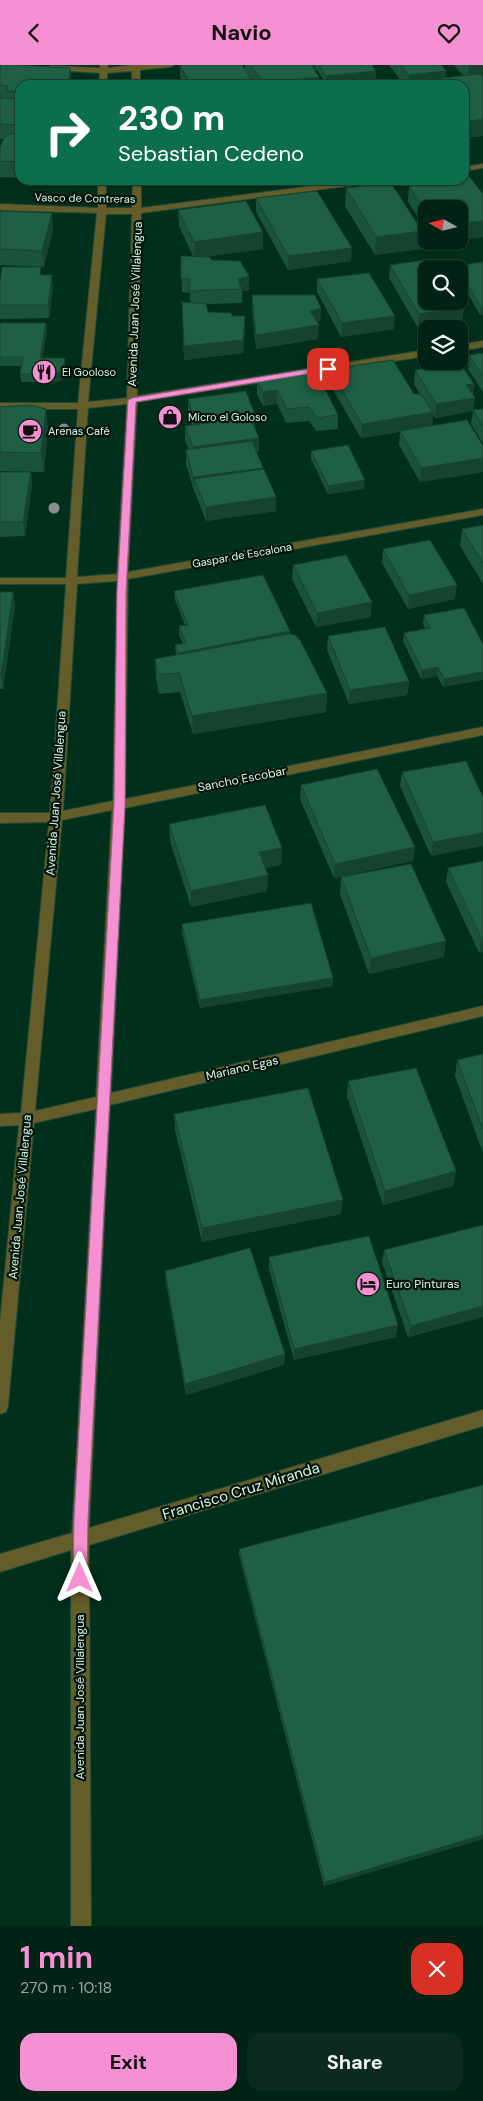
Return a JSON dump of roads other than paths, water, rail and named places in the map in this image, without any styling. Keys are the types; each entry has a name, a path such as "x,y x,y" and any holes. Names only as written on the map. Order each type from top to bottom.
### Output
{"street":[{"path":"46,68 170,65"},
{"path":"136,67 136,80"},
{"path":"469,168 483,167"},
{"name":"Avenida Juan José Villalengua","path":"0,1406 56,817 83,406 102,211 102,185"},
{"name":"Avenida Juan José Villalengua","path":"81,1926 80,1539 119,804 122,577 132,400 138,185"},
{"name":"Vasco de Contreras","path":"0,207 138,211 338,185"},
{"path":"468,346 483,344"},
{"path":"0,407 83,406 132,400 418,354"},
{"name":"Gaspar de Escalona","path":"0,581 72,581 122,577 483,512"},
{"name":"Sancho Escobar","path":"0,818 56,817 483,731"},
{"name":"Mariano Egas","path":"0,1120 28,1119 483,1011"},
{"name":"Francisco Cruz Miranda","path":"0,1563 483,1418"}],"place":[{"name":"El Gooloso","path":"44,372"},
{"name":"Micro el Goloso","path":"170,417"},
{"name":"Arenas Café","path":"30,431"},
{"name":"Euro Pinturas","path":"368,1284"}]}
